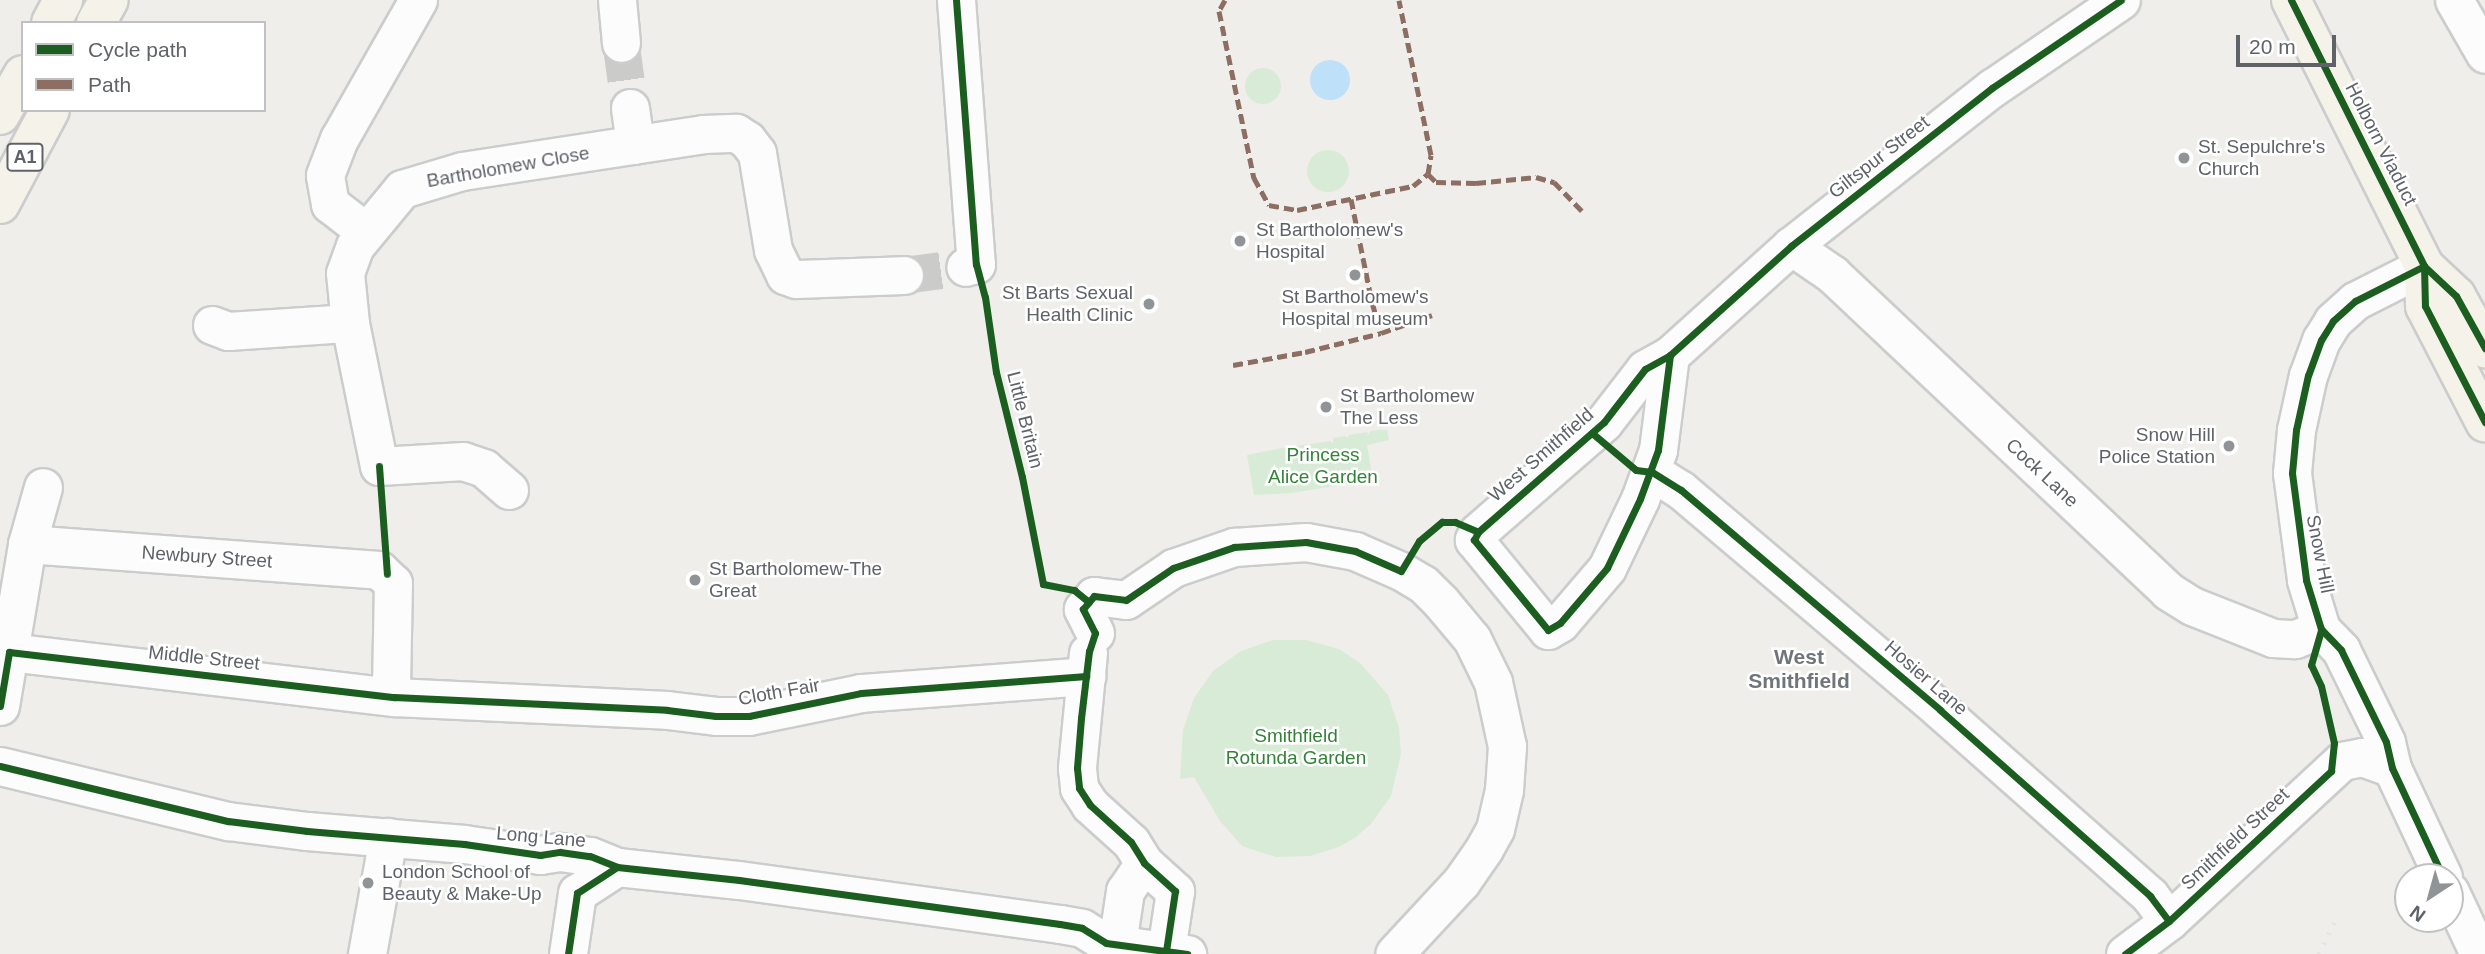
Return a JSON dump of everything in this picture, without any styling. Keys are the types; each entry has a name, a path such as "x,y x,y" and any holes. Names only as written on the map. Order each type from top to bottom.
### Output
{"main road":[{"path":"52,21 63,0"},
{"path":"97,21 109,0"},
{"name":"Holborn Viaduct","path":"2291,0 2424,266 2456,296 2485,348"},
{"name":"A1","path":"0,116 21,79"},
{"name":"A1","path":"0,204 49,112"},
{"name":"Holborn Viaduct","path":"2424,266 2425,306 2485,422"}],"street":[{"path":"365,231 330,204 325,175 339,139 418,0"},
{"path":"617,0 621,43"},
{"path":"956,0 976,264 965,267"},
{"name":"Giltspur Street","path":"1670,355 1791,246 1992,88 2121,0"},
{"path":"2454,0 2485,54"},
{"path":"630,108 635,145"},
{"name":"Bartholomew Close","path":"509,490 484,468 463,461 379,466 350,323 345,272 355,246 365,231 402,189 419,182 462,172 703,134 736,133 747,140 757,153 773,250 785,275 796,279 904,275"},
{"name":"Cock Lane","path":"1791,246 1832,274 2168,591 2192,606 2273,638 2295,639 2321,629"},
{"name":"Snow Hill","path":"2424,266 2344,309 2321,340 2308,375 2296,430 2292,473 2306,580 2321,629 2341,650 2386,742 2392,768 2436,863"},
{"path":"212,325 228,331 350,323"},
{"name":"West Smithfield","path":"1670,355 1658,450 1651,472 1607,568 1553,630 1548,630 1474,540 1504,508 1604,422 1645,369 1670,355"},
{"name":"Hosier Lane","path":"1651,472 1681,490 1930,701 2150,896 2169,921"},
{"path":"0,706 27,544 43,486"},
{"path":"1144,863 1125,891 1117,944 1177,952 1175,891 1144,863 1131,842 1090,805 1079,788 1076,768 1091,640 1095,633 1115,630 1121,622 1126,600 1189,561 1234,547 1306,542 1356,551 1423,584 1472,639 1493,682 1507,746 1504,790 1494,829 1461,882 1394,954"},
{"name":"Newbury Street","path":"27,544 379,570 393,583 391,688 394,697"},
{"name":"Middle Street","path":"9,652 394,697"},
{"name":"Cloth Fair","path":"394,697 749,716 861,693 1086,676"},
{"name":"Smithfield Street","path":"2125,954 2169,921 2342,761 2362,757 2392,768"},
{"name":"Long Lane","path":"0,766 228,821 540,855 560,852 590,856 617,867 766,883 1050,922 1082,928 1101,942 1117,944"},
{"path":"367,954 388,838"},
{"name":"Long Lane","path":"540,855 577,893"},
{"path":"568,954 577,893 617,867"},
{"path":"2464,922 2479,954"}],"green space":[{"path":"1263,68 1276,73 1281,86 1276,99 1263,104 1250,99 1245,86 1250,73"},
{"path":"1328,150 1343,156 1349,171 1343,186 1328,192 1313,186 1307,171 1313,156"},
{"name":"Princess Alice Garden","path":"1387,430 1389,440 1367,445 1373,480 1291,493 1254,495 1247,455 1288,447 1289,451 1294,451 1294,447 1306,444 1310,448 1310,444 1330,441 1333,443 1333,438 1346,436 1347,439 1349,435 1367,432 1368,435 1371,431"},
{"name":"Smithfield Rotunda Garden","path":"1273,640 1306,640 1339,649 1360,663 1388,695 1399,728 1401,754 1391,796 1371,824 1356,837 1339,847 1310,856 1276,857 1242,846 1220,821 1194,777 1180,779 1183,730 1194,698 1213,671 1241,651"}],"water":[{"path":"1330,60 1344,66 1350,80 1344,94 1330,100 1316,94 1310,80 1316,66"}],"tunnel":[{"path":"621,43 630,108"},
{"path":"904,275 965,267"}],"railway":[{"path":"2319,954 2335,921"}],"marked path":[{"path":"1225,0 1219,11 1254,178 1269,205 1297,210 1413,186 1428,174 1431,155 1399,0"},
{"path":"1428,174 1436,182 1476,183 1536,177 1554,182 1582,211"},
{"path":"1351,199 1381,333"},
{"path":"1233,365 1305,352 1381,333 1432,315"}],"cycle path":[{"name":"Little Britain","path":"956,0 976,264 985,297 996,372 1022,477 1043,584 1074,590 1089,602"},
{"path":"1670,355 1658,450 1640,499 1607,568 1560,623 1548,630 1474,540 1478,532 1604,422 1645,369 1670,355 1791,246 1992,88 2121,0"},
{"path":"2291,0 2424,266 2456,296 2485,348"},
{"path":"2424,266 2355,301 2333,321 2321,340 2308,375 2296,430 2292,473 2306,580 2321,629 2341,650 2386,742 2392,768 2436,863"},
{"path":"2424,266 2425,306 2485,422"},
{"path":"1592,433 1636,470 1652,472 1681,490 1940,710 2150,896 2169,921"},
{"path":"379,466 387,574"},
{"path":"1095,633 1083,609 1094,596 1126,600 1173,568 1234,547 1306,542 1355,551 1401,571 1419,541 1442,522 1455,522 1478,532"},
{"path":"2125,954 2169,921 2331,771 2334,743 2321,686 2311,665 2321,629"},
{"path":"1095,633 1089,651 1081,718 1077,768 1079,788 1090,805 1131,842 1144,863 1175,891 1166,951"},
{"path":"0,706 9,652 394,697 667,710 716,716 749,716 861,693 1086,676"},
{"path":"0,766 228,821 307,831 464,844 540,855 560,852 590,856 617,867 739,880 1060,924 1082,928 1106,943 1187,954"},
{"path":"568,954 577,893 617,867"}],"place":[{"name":"St. Sepulchre's Church","path":"2184,158"},
{"name":"St Bartholomew's Hospital","path":"1240,241"},
{"name":"St Bartholomew's Hospital museum","path":"1355,275"},
{"name":"St Barts Sexual Health Clinic","path":"1149,304"},
{"name":"St Bartholomew The Less","path":"1326,407"},
{"name":"Snow Hill Police Station","path":"2229,446"},
{"name":"St Bartholomew-The Great","path":"695,580"},
{"name":"London School of Beauty & Make-Up","path":"368,883"}],"district":[{"name":"West Smithfield","path":"1799,669"}]}
